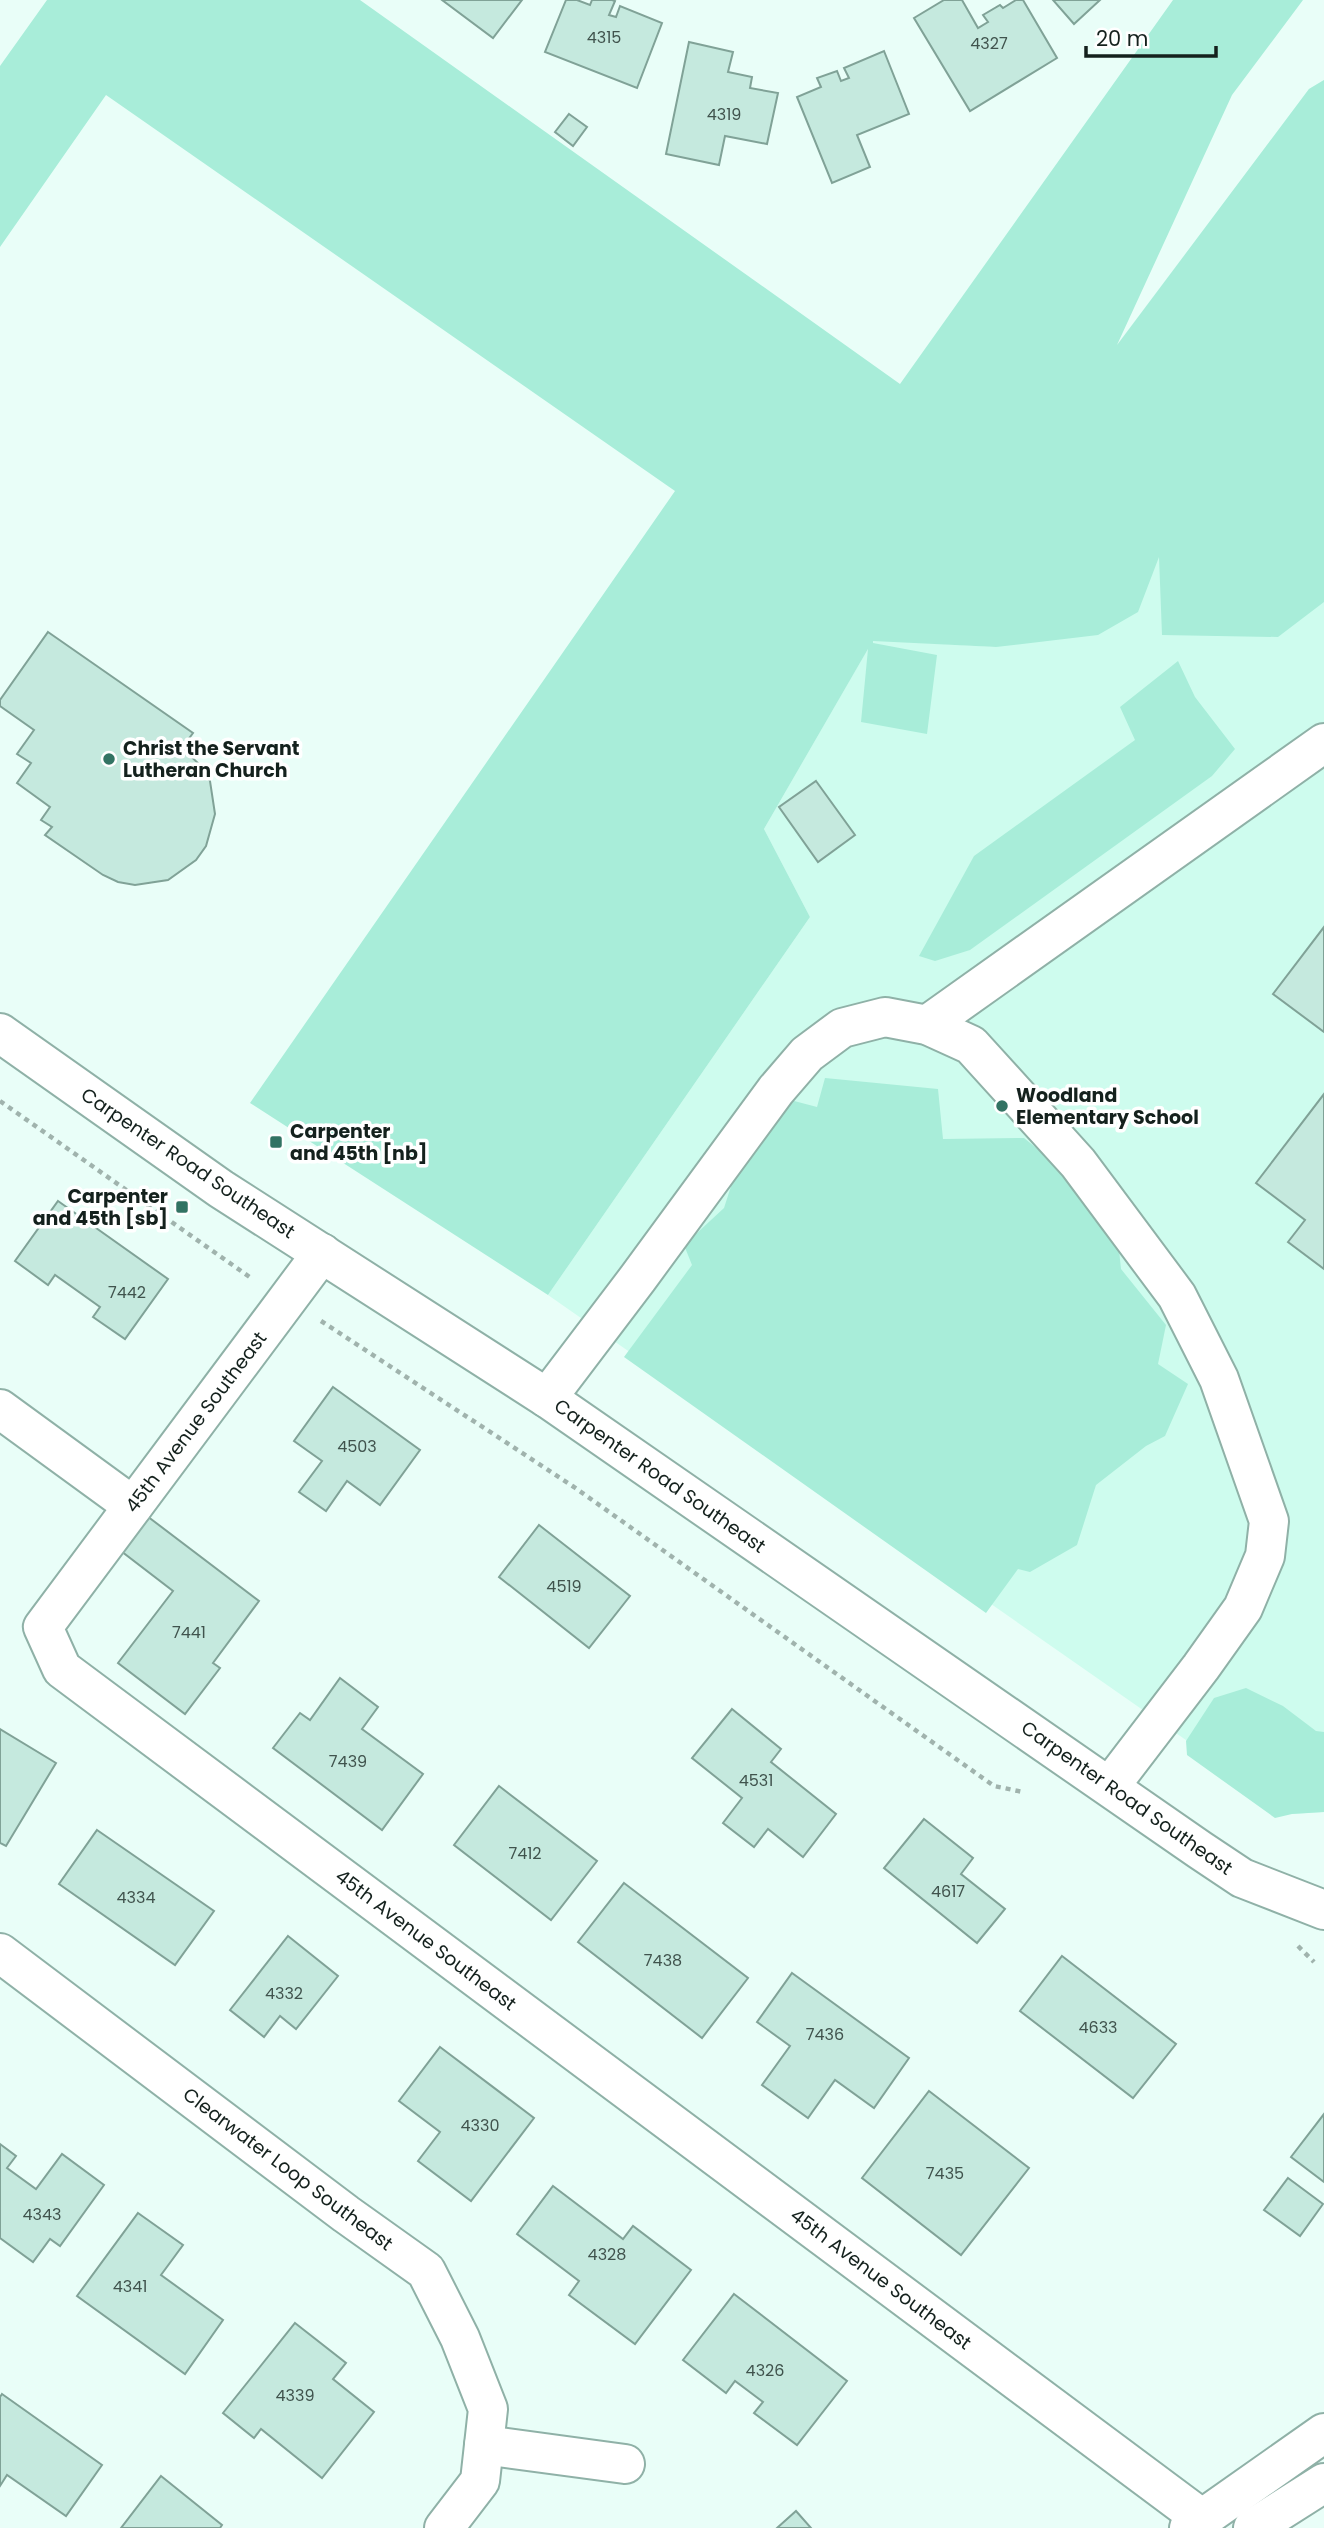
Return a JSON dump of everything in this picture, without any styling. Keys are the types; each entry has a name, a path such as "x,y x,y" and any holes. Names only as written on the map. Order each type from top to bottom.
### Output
{"street":[{"path":"927,1024 1324,743"},
{"path":"547,1398 776,1090 807,1054 842,1028 885,1017 927,1024 971,1045 1078,1163 1177,1296 1219,1379 1269,1521 1265,1556 1243,1608 1110,1786"},
{"name":"Carpenter Road Southeast","path":"0,1032 221,1189 547,1398 1242,1878 1324,1910"},
{"name":"45th Avenue Southeast","path":"322,1253 43,1627 62,1669 1195,2523"},
{"path":"0,1409 133,1506"},
{"name":"Clearwater Loop Southeast","path":"0,1954 426,2271 460,2338 488,2409 480,2481 444,2528"},
{"path":"1195,2523 1324,2433"},
{"path":"484,2445 625,2464"},
{"path":"1253,2528 1324,2483"}],"path":[{"path":"0,1101 285,1302 328,1324 574,1487 994,1786 1023,1792"}],"shaded area":[{"path":"47,0 360,0 900,384 1173,0 1303,0 1232,95 1117,345 1309,89 1324,80 1324,602 1278,637 1162,635 1159,557 1138,612 1098,635 996,647 873,641 937,655 927,734 861,722 868,649 764,829 810,917 548,1295 250,1103 675,491 106,95 0,247 0,66"},
{"name":"Woodland Elementary School","path":"1324,80 1324,1812 1292,1814 548,1295 810,917 764,829 873,640 996,647 1115,350 1309,89"},
{"path":"1178,661 1195,697 1235,749 1212,776 970,950 935,961 919,956 974,856 1135,740 1120,707"},
{"path":"825,1078 938,1089 943,1139 1024,1138 1115,1212 1121,1269 1166,1325 1158,1364 1188,1384 1165,1436 1146,1446 1096,1485 1077,1545 1030,1572 1018,1569 986,1613 624,1357 692,1265 684,1245 724,1208 733,1180 779,1097 817,1107"},
{"path":"1246,1688 1283,1706 1316,1731 1324,1732 1324,1812 1275,1818 1187,1755 1186,1741 1214,1698"}],"building":[{"path":"442,0 522,0 493,38"},
{"path":"566,0 577,0 590,5 592,0 612,0 615,1 609,15 616,17 620,6 662,23 637,88 545,52"},
{"path":"944,0 962,0 978,28 988,22 983,15 1000,5 1003,8 1016,0 1023,0 1057,58 970,111 914,18"},
{"path":"1053,0 1100,0 1074,24"},
{"path":"689,42 733,52 728,72 752,77 750,88 778,93 767,144 725,136 719,165 666,154"},
{"path":"884,51 909,114 857,135 870,167 832,183 797,97 821,87 817,78 837,71 841,81 849,78 844,68"},
{"path":"569,114 587,127 573,146 555,132"},
{"name":"Christ the Servant Lutheran Church","path":"48,632 193,733 182,748 201,766 210,781 215,814 206,846 196,860 168,880 135,885 118,882 103,875 45,835 52,827 41,820 50,807 17,783 31,763 17,754 34,730 0,706 0,700"},
{"path":"816,781 855,835 818,862 779,807"},
{"path":"1324,927 1324,1032 1273,994"},
{"path":"1324,1094 1324,1269 1288,1242 1305,1220 1256,1183"},
{"path":"58,1201 168,1279 125,1339 93,1317 100,1307 55,1275 48,1285 15,1261"},
{"path":"333,1387 420,1450 380,1505 347,1481 326,1511 299,1492 322,1461 294,1441"},
{"path":"147,1516 259,1601 213,1663 220,1668 185,1714 118,1663 173,1591 121,1551"},
{"path":"539,1525 630,1596 589,1648 499,1577"},
{"path":"340,1678 378,1707 362,1729 423,1774 382,1830 273,1748 300,1713 310,1720"},
{"path":"732,1709 781,1749 771,1762 836,1814 803,1857 768,1829 754,1847 723,1823 742,1798 692,1758"},
{"path":"0,1729 56,1763 6,1846 0,1843"},
{"path":"499,1786 597,1861 551,1920 454,1845"},
{"path":"924,1819 973,1858 961,1874 1005,1909 977,1943 884,1868"},
{"path":"97,1830 214,1911 175,1965 59,1884"},
{"path":"624,1883 748,1978 702,2038 578,1942"},
{"path":"288,1936 338,1976 296,2029 280,2016 264,2037 230,2010"},
{"path":"1062,1956 1176,2044 1133,2098 1020,2011"},
{"path":"792,1973 909,2058 874,2108 835,2080 808,2118 762,2085 790,2046 757,2022"},
{"path":"440,2047 534,2118 471,2201 418,2161 440,2132 399,2101"},
{"path":"929,2091 1029,2168 961,2255 862,2178"},
{"path":"1324,2114 1324,2182 1291,2157"},
{"path":"0,2144 16,2156 7,2168 36,2189 62,2154 104,2185 60,2246 50,2239 33,2262 0,2238"},
{"path":"1288,2178 1323,2204 1300,2236 1264,2210"},
{"path":"553,2186 623,2239 633,2226 691,2270 635,2344 569,2295 579,2281 517,2234"},
{"path":"138,2213 183,2245 161,2275 223,2320 185,2374 77,2296"},
{"path":"734,2294 847,2381 797,2445 754,2413 763,2402 735,2381 726,2393 683,2360"},
{"path":"295,2323 346,2363 333,2379 374,2412 322,2478 261,2429 254,2438 223,2413"},
{"path":"2,2394 102,2465 66,2516 7,2475 0,2486"},
{"path":"161,2476 222,2525 220,2528 121,2528"},
{"path":"796,2511 811,2528 777,2528"}],"place":[{"name":"Christ the Servant Lutheran Church","path":"109,759"},
{"name":"Woodland Elementary School","path":"1002,1106"},
{"name":"Carpenter and 45th [nb]","path":"276,1142"},
{"name":"Carpenter and 45th [sb]","path":"182,1207"}]}
